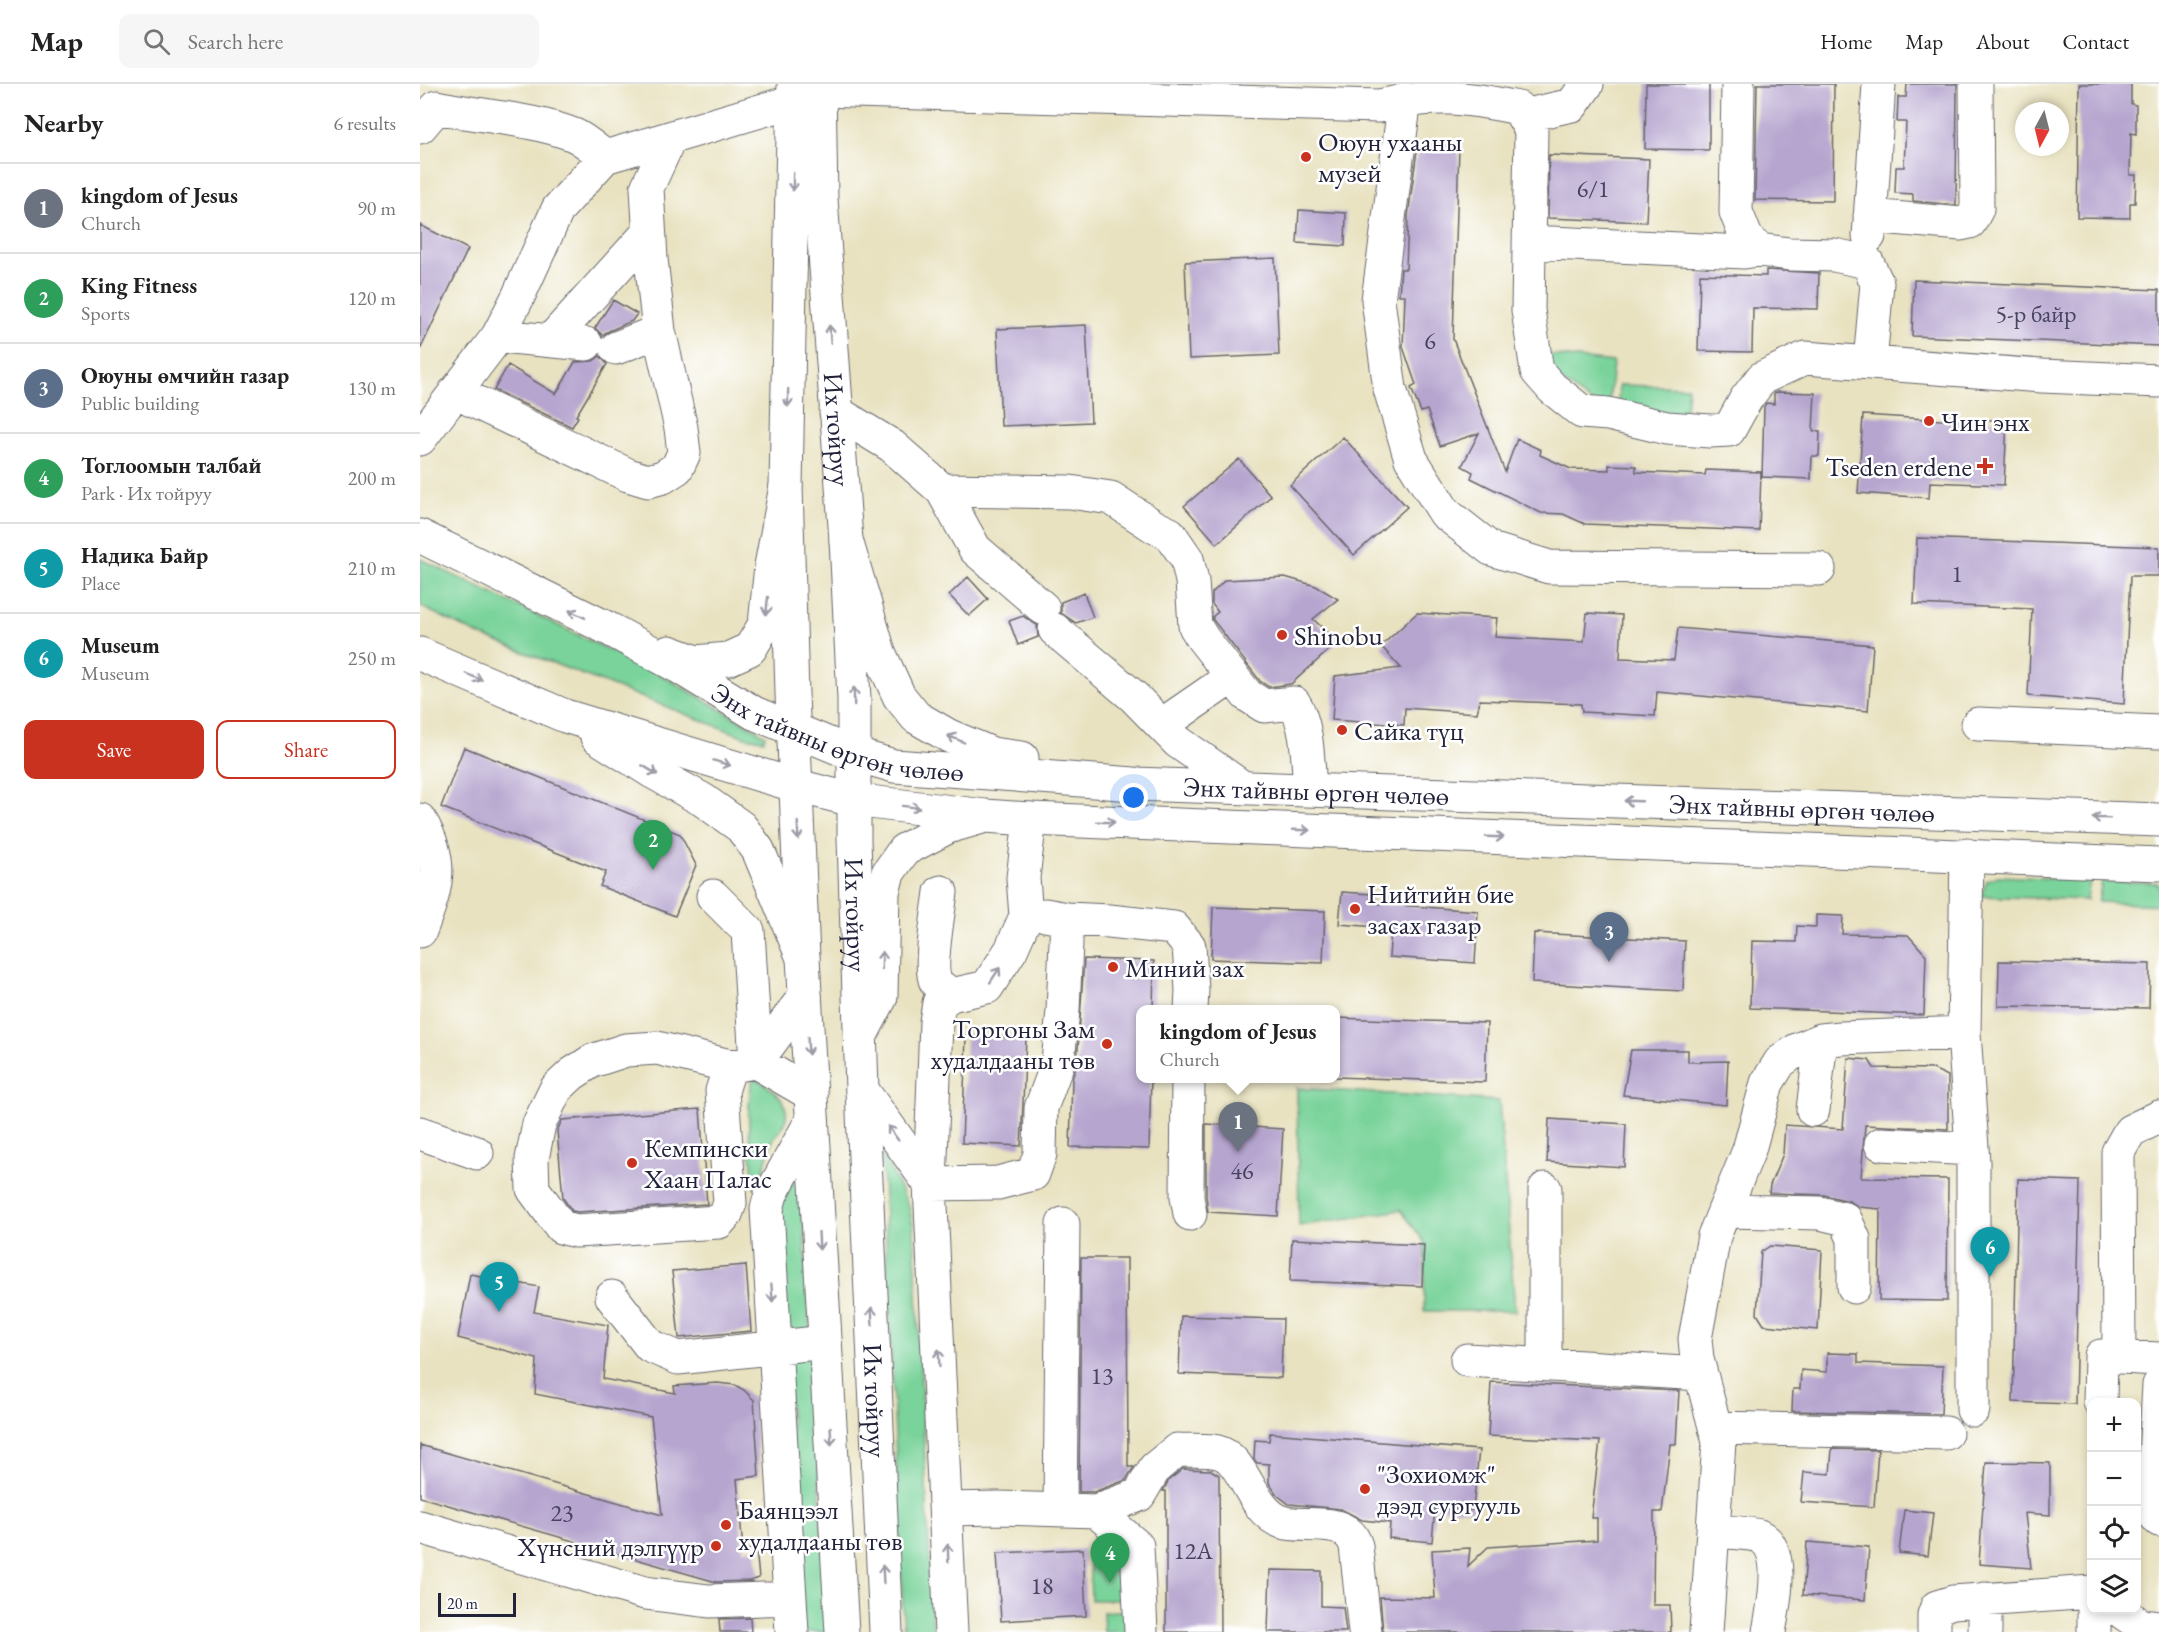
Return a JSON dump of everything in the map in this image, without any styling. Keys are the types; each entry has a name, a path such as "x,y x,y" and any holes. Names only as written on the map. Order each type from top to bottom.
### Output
{"main road":[{"path":"1522,116 1572,105 1587,84"},
{"path":"1738,84 1736,212 1746,237 1760,250"},
{"path":"1870,363 1877,284 1867,262 1879,84"},
{"path":"1870,216 1961,224 1970,222 1977,209 1976,84"},
{"path":"420,439 498,336 558,209 605,157 804,96 1379,106 1404,99 1439,96 1474,98 1518,108 1531,130 1528,310 1537,371 1552,388 1582,412 1608,414 1667,428 1729,430 1746,399 1762,378 1805,357 2042,376 2159,381"},
{"name":"Их тойруу","path":"804,96 821,199 846,540 854,699 853,754 862,1090 886,1632"},
{"name":"Их тойруу","path":"804,96 786,486 803,957 842,1632"},
{"path":"1404,99 1378,300 1390,389 1410,459 1444,513 1491,549 1549,567 1819,569"},
{"path":"426,112 471,114 536,124 577,136 605,157"},
{"path":"455,392 628,475 648,481 663,477 677,468 684,453 681,428 658,331 646,188 670,138"},
{"path":"551,340 649,232"},
{"path":"1530,242 1744,252 1760,250 1789,254 1834,255 1867,262"},
{"path":"498,336 601,346 658,331"},
{"path":"836,412 892,446 942,490 975,549 1134,697 1178,742 1242,787"},
{"path":"610,630 696,662 728,659 750,649 765,624 771,566 786,486"},
{"path":"942,490 1070,492 1111,498 1155,527 1170,534 1187,559 1192,581 1195,626 1203,639 1247,695 1264,706 1294,703 1299,710 1307,750 1310,789"},
{"name":"Энх тайвны өргөн чөлөө","path":"420,537 610,630 679,667 754,713 853,754 894,765 1134,784 2159,820"},
{"path":"846,540 879,652 899,696 916,717 949,736 992,754 1069,765 1134,784"},
{"name":"Энх тайвны өргөн чөлөө","path":"420,654 566,716 797,786 854,800 985,816 2159,864"},
{"path":"1162,725 1233,676"},
{"path":"566,716 651,771 703,800 741,827 758,850 803,957"},
{"path":"1978,724 2159,732"},
{"path":"861,1035 881,997 883,892 888,873 904,850 948,827 985,816"},
{"path":"951,1632 930,1184 936,1022 939,1003 951,995 987,987 1011,950 1026,916 1023,878 1030,819"},
{"path":"420,820 432,843 437,874 428,911 420,931"},
{"path":"1967,855 1964,1032 1972,1149 1973,1410"},
{"path":"941,892 934,939 934,972 936,982 951,995"},
{"path":"713,896 748,931 743,1064"},
{"path":"1026,916 1038,914 1067,919 1174,928 1189,946 1191,1005"},
{"path":"930,1184 998,1183 1033,1174 1040,1154 1041,1108 1058,1062 1067,919"},
{"path":"792,1632 767,1209 771,1194 812,1107 743,1064 657,1048 626,1050 592,1061 572,1074 556,1089 539,1124 532,1159 533,1189 561,1227 576,1231 719,1222 726,1214 730,1203 722,1091 743,1064 805,996"},
{"path":"1706,1632 1719,1442 1701,1374 1695,1339 1714,1236 1749,1150 1758,1110 1772,1076 1780,1062 1797,1050 1821,1040 1964,1032"},
{"path":"1813,1110 1821,1040"},
{"path":"1188,1083 1187,1197 1190,1214"},
{"path":"862,1090 930,1184"},
{"path":"2119,1357 2118,1152 2130,1131 2159,1117"},
{"path":"420,1133 477,1153"},
{"path":"1881,1144 1972,1149"},
{"path":"1545,1189 1545,1364"},
{"path":"1724,1211 1820,1213 1845,1219 1854,1239 1854,1287"},
{"path":"1060,1509 1063,1224"},
{"path":"612,1297 650,1346 678,1358 825,1342"},
{"path":"2100,1398 2101,1356 2159,1359"},
{"path":"1467,1360 1701,1374"},
{"path":"2159,1385 2152,1512 2159,1520"},
{"path":"1715,1428 1946,1433"},
{"path":"946,1509 1096,1511 1139,1495 1155,1468 1177,1450 1220,1452 1235,1462 1250,1491 1268,1514 1283,1522 1329,1525 1349,1534 1356,1546 1365,1632"},
{"path":"1096,1511 1137,1546 1141,1632"},
{"path":"420,1527 645,1593 709,1601 790,1598"},
{"path":"1713,1531 1760,1536 1772,1549 1777,1576 1769,1632"},
{"path":"1934,1632 1934,1616 1937,1607 1953,1602 2087,1592"},
{"path":"1984,1599 1985,1632"},
{"path":"2094,1614 2094,1632"},
{"path":"2125,1614 2142,1626 2159,1628"}],"green space":[{"path":"1521,352 1613,362 1608,414"},
{"path":"1619,385 1688,387 1686,409 1679,417 1617,417"},
{"path":"420,559 661,675 765,735 764,740 745,737 477,634 420,606"},
{"path":"1998,876 2090,880 2087,900 1981,896 1987,880"},
{"path":"2102,881 2159,883 2159,905 2098,902"},
{"path":"754,1077 778,1095 785,1107 786,1115 785,1123 774,1138 769,1150 761,1188 754,1187 749,1131 749,1101"},
{"path":"1297,1088 1499,1101 1515,1311 1424,1311 1425,1243 1401,1210 1299,1226"},
{"path":"882,1153 909,1206 914,1230 933,1632 904,1632"},
{"path":"800,1159 828,1632 802,1632 779,1210"},
{"path":"1089,1545 1102,1546 1123,1557 1131,1600 1091,1600"},
{"path":"1129,1610 1135,1632 1104,1632 1103,1612"}],"building":[{"path":"1646,84 1709,84 1709,150 1645,149"},
{"path":"1757,84 1834,84 1833,201 1755,200"},
{"path":"1907,84 1957,84 1956,205 1913,201 1913,194 1895,193 1896,167 1904,167 1906,122 1897,122 1898,97 1906,97"},
{"path":"2079,84 2131,84 2131,104 2136,105 2136,134 2131,133 2130,175 2136,175 2135,203 2130,203 2130,218 2077,217"},
{"path":"1418,143 1459,147 1453,339 1505,472 1517,439 1541,450 1540,455 1571,469 1609,470 1609,465 1636,466 1636,472 1705,475 1706,470 1761,472 1759,531 1585,524 1563,514 1541,513 1471,478 1473,472 1462,466 1479,433 1440,446 1427,410 1421,412 1411,388 1416,385 1403,347 1405,295 1399,295 1401,269 1406,269 1408,216"},
{"path":"1549,155 1649,159 1646,222 1548,218"},
{"path":"1299,210 1346,213 1345,246 1297,243"},
{"path":"420,225 468,249 420,350"},
{"path":"1275,258 1279,355 1189,359 1185,262"},
{"path":"1766,270 1819,273 1818,309 1753,308 1752,352 1698,351 1700,274 1766,276"},
{"path":"1914,280 2159,290 2159,346 1912,336"},
{"path":"613,300 637,314 632,321 602,335 595,328"},
{"path":"1086,325 1091,422 1001,426 997,329"},
{"path":"600,356 607,364 576,416 578,417 572,427 494,390 508,365 556,394 575,362 593,361"},
{"path":"1774,393 1815,393 1813,431 1820,431 1819,456 1812,456 1811,479 1762,477 1764,407 1766,403 1774,404"},
{"path":"1863,415 1957,421 1957,418 2007,421 2004,485 1930,482 1929,498 1858,493"},
{"path":"1343,437 1407,507 1354,555 1290,485"},
{"path":"1239,459 1271,496 1217,544 1184,506"},
{"path":"1917,538 2159,547 2159,576 2130,576 2124,704 2028,696 2032,609 1914,604"},
{"path":"968,577 988,599 969,616 949,595"},
{"path":"1285,577 1316,586 1338,599 1313,619 1338,642 1291,684 1269,687 1260,681 1213,620 1213,616 1218,612 1212,604 1212,593 1225,580"},
{"path":"1084,593 1093,617 1076,623 1061,613 1061,602"},
{"path":"1417,613 1497,618 1495,637 1584,642 1587,613 1622,615 1620,658 1674,660 1678,628 1873,645 1868,711 1657,692 1655,716 1582,712 1581,704 1480,700 1477,713 1405,708 1404,725 1332,720 1335,676 1401,668 1381,646"},
{"path":"1023,616 1037,625 1038,637 1018,645 1009,621"},
{"path":"464,747 680,834 696,865 675,916 600,886 606,872 441,807"},
{"path":"1342,892 1371,894 1371,903 1478,911 1475,963 1389,957 1391,928 1339,924"},
{"path":"1213,907 1325,911 1323,963 1211,959"},
{"path":"1816,915 1843,916 1842,934 1908,935 1926,955 1924,1015 1750,1008 1752,941 1796,942 1797,926 1816,927"},
{"path":"1534,933 1685,941 1683,991 1532,983"},
{"name":"Торгоны Зам худалдааны төв","path":"1084,959 1154,961 1153,1005 1136,1005 1136,1083 1151,1083 1149,1149 1070,1147 1072,1079 1077,1064"},
{"path":"1999,961 2150,964 2149,1008 1998,1006"},
{"path":"1340,1018 1487,1023 1485,1082 1340,1077"},
{"path":"966,1036 1026,1038 1021,1146 962,1143"},
{"path":"1631,1050 1688,1050 1688,1062 1728,1061 1726,1105 1623,1095"},
{"path":"1848,1058 1869,1060 1874,1068 1933,1069 1948,1076 1948,1129 1865,1125 1861,1178 1948,1179 1947,1301 1879,1300 1880,1209 1859,1207 1849,1201 1824,1195 1769,1193 1783,1154 1785,1125 1843,1129"},
{"name":"Кемпински Хаан Палас","path":"700,1109 707,1204 572,1211 563,1198 557,1131 562,1120"},
{"path":"1549,1119 1626,1124 1624,1167 1547,1162"},
{"path":"1206,1124 1283,1129 1278,1216 1208,1212"},
{"path":"2018,1179 2080,1181 2075,1404 2013,1402"},
{"path":"1292,1239 1424,1245 1422,1286 1290,1281"},
{"path":"1770,1246 1822,1250 1818,1330 1764,1325 1757,1314 1761,1252"},
{"path":"1081,1258 1127,1258 1128,1467 1134,1467 1126,1480 1094,1492 1079,1492"},
{"path":"746,1265 751,1331 679,1338 672,1271"},
{"path":"470,1274 539,1287 534,1312 608,1325 603,1379 675,1393 674,1386 717,1383 735,1385 754,1400 759,1476 737,1479 743,1550 756,1549 759,1578 750,1581 716,1582 420,1497 420,1445 662,1515 651,1417 535,1394 537,1359 458,1338"},
{"path":"1181,1316 1283,1319 1281,1378 1179,1374"},
{"path":"1827,1353 1858,1354 1858,1363 1943,1366 1941,1414 1792,1411 1793,1389 1800,1389 1801,1370 1827,1372"},
{"path":"1491,1382 1679,1391 1676,1444 1670,1444 1662,1512 1654,1512 1653,1605 1670,1605 1671,1632 1383,1632 1380,1597 1435,1598 1432,1550 1470,1548 1468,1566 1488,1547 1597,1540 1597,1518 1591,1518 1600,1441 1488,1436"},
{"name":"\"Зохиомж\" дээд сургууль","path":"1270,1433 1479,1450 1473,1510 1435,1508 1432,1542 1389,1538 1390,1523 1362,1520 1341,1509 1289,1504 1277,1495 1269,1483 1269,1464 1257,1463 1254,1459 1255,1440 1269,1441"},
{"path":"1832,1449 1878,1450 1874,1507 1801,1502 1804,1472 1830,1474"},
{"path":"1986,1462 2050,1463 2050,1515 2025,1513 2031,1568 1979,1564"},
{"path":"1183,1469 1211,1470 1219,1475 1220,1632 1166,1632 1166,1491 1163,1491 1169,1480"},
{"path":"1904,1510 1933,1513 1928,1556 1899,1553"},
{"path":"1807,1542 1869,1547 1865,1600 1803,1595"},
{"path":"1083,1549 1086,1616 1001,1621 997,1553"},
{"path":"1270,1570 1321,1571 1321,1606 1343,1607 1346,1632 1268,1632"},
{"path":"750,1618 751,1632 720,1632 719,1619"}],"place":[{"name":"Оюун ухааны музей","path":"1306,157"},
{"name":"Чин энх","path":"1929,421"},
{"name":"Tseden erdene","path":"1985,466"},
{"name":"Shinobu","path":"1282,635"},
{"name":"Сайка түц","path":"1342,730"},
{"name":"King Fitness","path":"653,870"},
{"name":"Нийтийн бие засах газар","path":"1355,909"},
{"name":"Оюуны өмчийн газар","path":"1609,962"},
{"name":"Миний зах","path":"1113,967"},
{"name":"Торгоны Зам худалдааны төв","path":"1107,1044"},
{"name":"kingdom of Jesus","path":"1238,1152"},
{"name":"Кемпински Хаан Палас","path":"632,1163"},
{"name":"Museum","path":"1990,1277"},
{"name":"Надика Байр","path":"499,1312"},
{"name":"\"Зохиомж\" дээд сургууль","path":"1365,1489"},
{"name":"Баянцээл худалдааны төв","path":"726,1525"},
{"name":"Хүнсний дэлгүүр","path":"716,1546"},
{"name":"Тоглоомын талбай","path":"1110,1583"}]}
